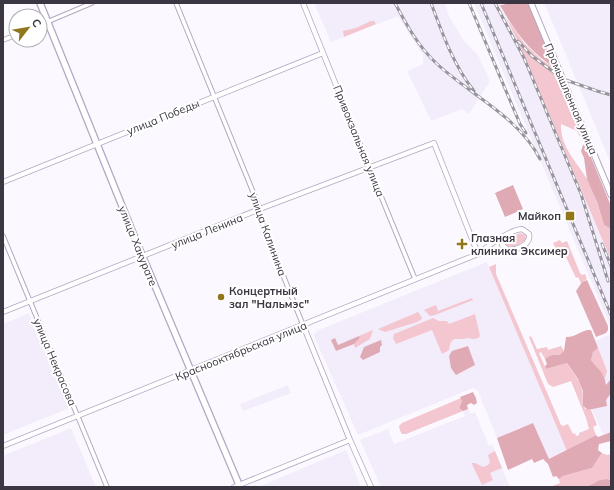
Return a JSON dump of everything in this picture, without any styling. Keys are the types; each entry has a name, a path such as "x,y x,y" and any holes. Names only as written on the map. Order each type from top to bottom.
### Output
{"main road":[{"name":"Промышленная улица","path":"531,3 611,195"},
{"name":"улица Хакурате","path":"48,22 97,145 238,486"}],"street":[{"path":"48,22 92,3"},
{"name":"улица Калинина","path":"176,3 260,209 261,220 303,325 371,487"},
{"name":"Привокзальная улица","path":"303,3 415,279"},
{"name":"улица Победы","path":"3,182 323,53"},
{"name":"улица Ленина","path":"3,312 260,209 434,143 478,254"},
{"path":"519,229 525,230 528,234 529,239 526,244 510,251 478,254 503,237 519,229"},
{"name":"улица Некрасова","path":"3,236 107,487"},
{"path":"503,237 502,245 510,251"},
{"name":"Краснооктябрьская улица","path":"3,446 478,254"},
{"path":"238,486 350,440"}],"shaded area":[{"path":"314,3 445,3 449,16 464,41 478,55 490,81 469,114 462,109 431,121 407,71 423,64 423,55 398,16 331,42"},
{"path":"474,3 499,3 523,53 611,260 611,328"},
{"path":"509,3 528,3 555,68 530,48 511,24 500,5"},
{"path":"544,3 611,3 611,164 554,26"},
{"path":"506,17 524,43 542,60 555,68 583,136 580,137 577,131 561,124 563,139 570,153 590,184 604,225 611,229 611,260 523,53"},
{"path":"374,21 376,24 344,37 343,31 356,28"},
{"path":"583,145 586,145 611,206 611,229 604,225 597,202 587,179 584,158 581,151"},
{"path":"513,185 523,209 505,217 495,193"},
{"path":"520,233 525,235 525,241 511,248 506,246 505,243 507,239"},
{"path":"560,240 562,243 567,241 580,273 582,275 585,274 587,279 581,283 578,277 576,278 566,257 568,256 567,253 557,252 553,243"},
{"path":"487,262 567,451 549,459 520,428 497,438 478,391 473,388 358,435 313,334 317,332 316,331"},
{"path":"496,264 496,274 561,425 563,426 568,424 573,434 575,433 576,436 579,435 579,433 589,429 571,381 553,387 548,384 529,337 531,336 537,349 547,347 548,350 561,346 564,351 559,355 551,355 545,359 541,352 539,353 546,369 567,363 581,385 584,407 585,409 591,410 597,425 593,427 596,435 567,451 489,267"},
{"path":"587,280 608,326 606,333 596,337 576,291 582,282"},
{"path":"472,298 473,300 435,315 430,316 424,310 436,305 438,311"},
{"path":"418,312 422,319 417,322 385,332 378,329"},
{"path":"29,313 69,408 3,435 3,324"},
{"path":"475,314 480,336 476,339 455,339 451,342 449,350 442,354 432,330 396,344 393,338 394,334 433,318 439,321 447,321 449,324"},
{"path":"373,330 370,339 355,348 354,344 360,338 359,336"},
{"path":"591,330 598,348 593,352 591,360 602,374 606,385 611,379 611,393 606,400 607,406 588,410 583,406 583,391 578,379 567,363 546,369 545,366 547,364 545,359 551,355 559,355 564,351 566,337"},
{"path":"611,334 611,432 603,434 565,350 595,341"},
{"path":"359,336 360,338 354,344 336,351 331,340 335,338 338,345"},
{"path":"381,340 382,345 380,347 380,352 363,360 360,357 364,347"},
{"path":"468,346 475,365 456,375 451,368 449,356 452,351"},
{"path":"598,348 607,371 605,378 591,360 593,352"},
{"path":"288,385 291,393 243,411 240,404"},
{"path":"473,392 477,403 474,405 471,403 467,405 468,409 463,411 459,408 462,401 460,397"},
{"path":"461,398 462,401 459,408 463,411 406,434 402,434 400,431 399,426 402,423"},
{"path":"468,409 470,414 475,412 489,446 492,444 510,487 381,487 360,440 388,429 394,444 465,416 463,411"},
{"path":"533,423 549,459 596,435 598,437 611,432 611,441 599,444 598,450 602,453 592,468 563,476 559,479 556,476 553,477 548,464 543,459 534,463 532,459 508,470 497,438"},
{"path":"71,428 96,487 3,487 3,456"},
{"path":"346,450 361,487 258,487"},
{"path":"495,451 502,468 490,473 493,480 482,485 472,463 483,467 488,465 490,462 488,455"},
{"path":"602,453 607,455 611,454 611,480 604,479 584,488 550,487 560,483 559,479 563,476 592,468"},
{"path":"600,480 611,480 611,487 587,487"}],"railway":[{"path":"395,3 413,34 436,63 449,75 506,118 531,144 540,159"},
{"path":"431,3 444,37 460,71 474,91"},
{"path":"469,3 520,124 526,133"},
{"path":"481,3 611,315"},
{"path":"495,3 524,58 581,194 608,281"},
{"path":"518,41 532,56 563,79 611,95"},
{"path":"602,244 611,266"}],"place":[{"name":"Майкоп","path":"570,216"},
{"name":"Глазная клиника Эксимер","path":"462,244"},
{"name":"Концертный зал \"Нальмэс\"","path":"221,297"}]}
